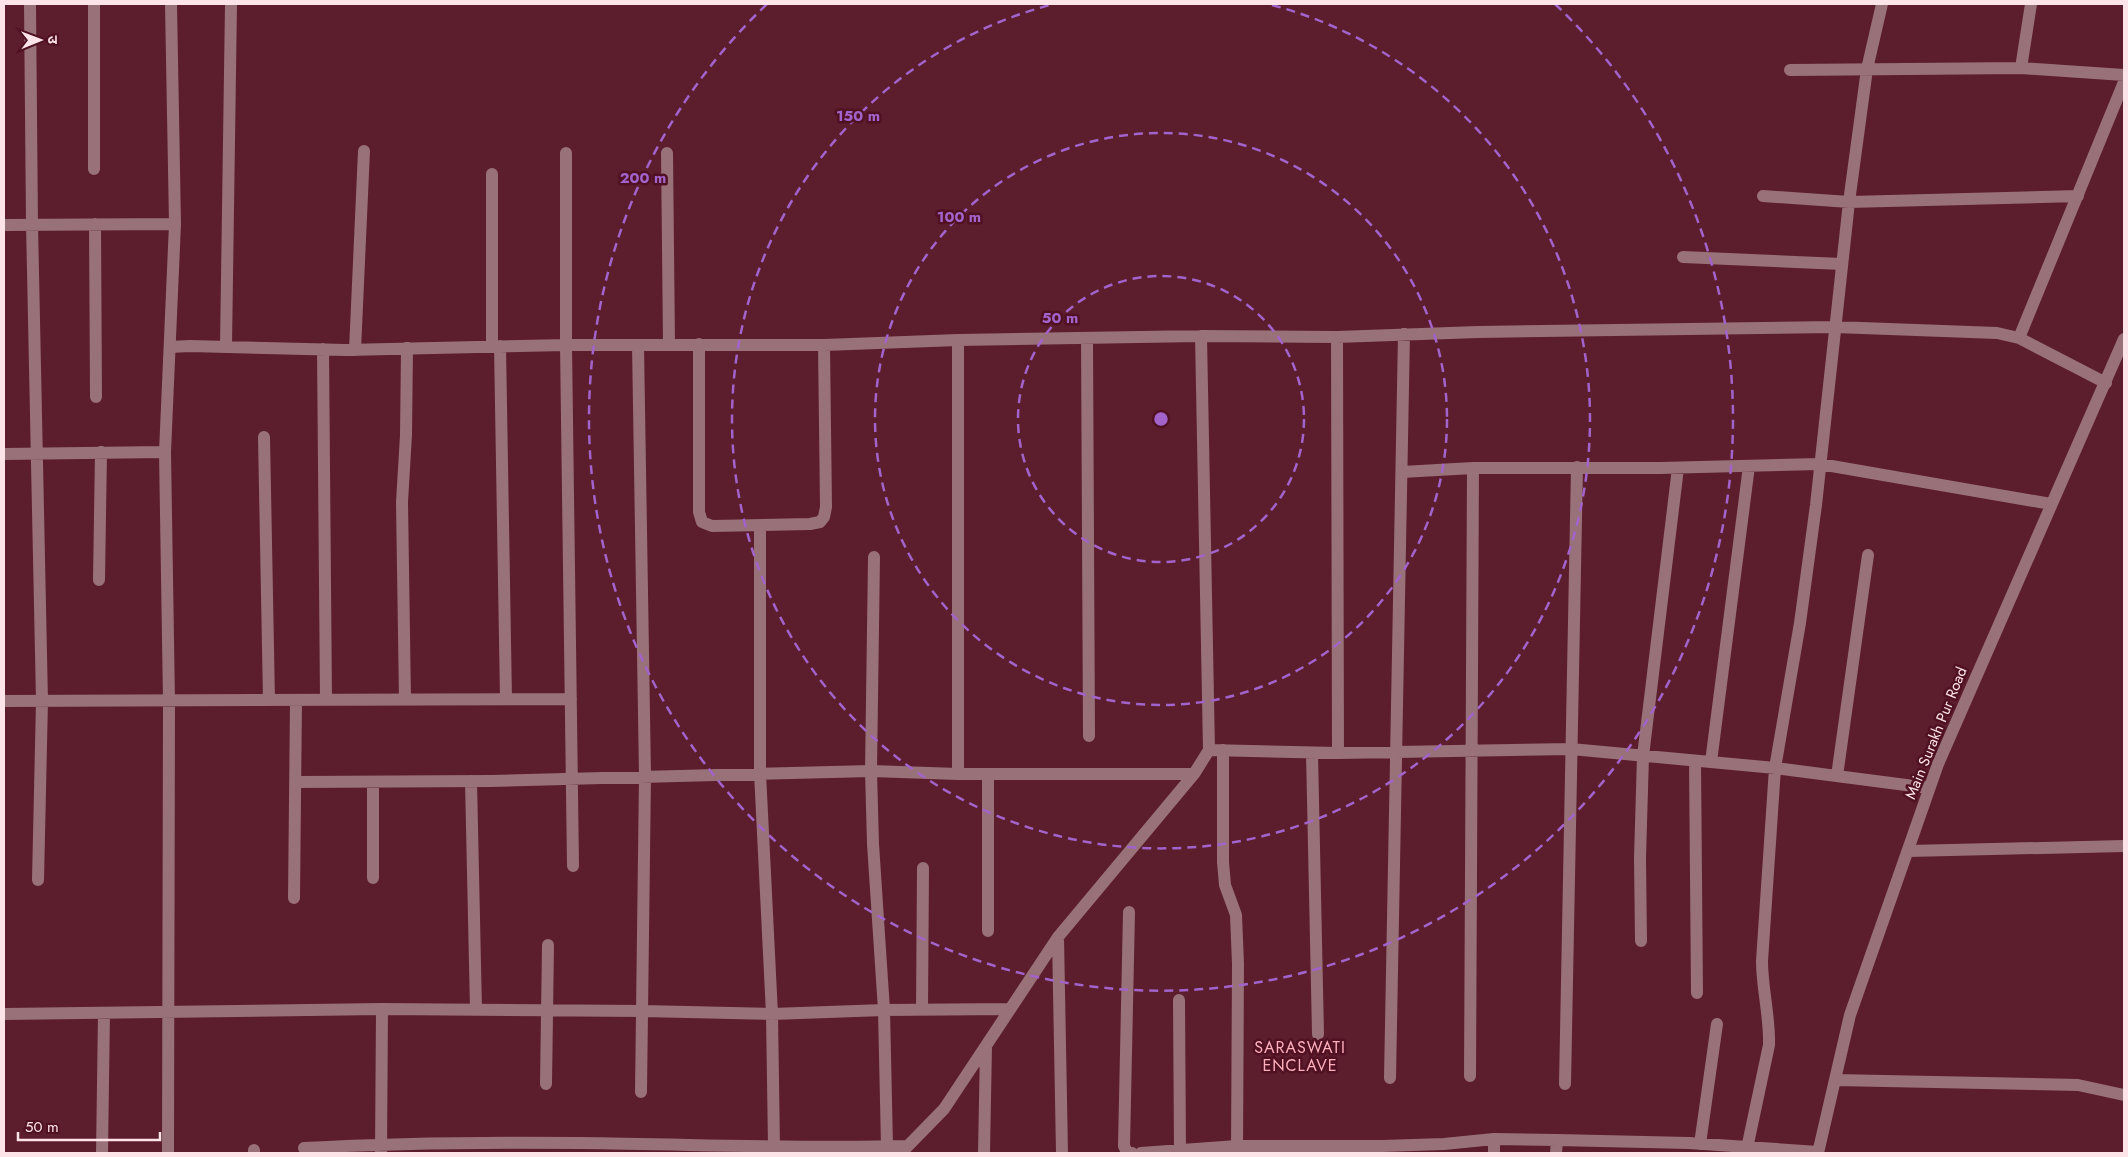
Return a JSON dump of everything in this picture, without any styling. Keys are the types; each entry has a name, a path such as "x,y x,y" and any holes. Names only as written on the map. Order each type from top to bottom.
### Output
{"street":[{"path":"30,4 32,224 42,701 38,880"},
{"path":"94,4 94,169"},
{"path":"168,1153 169,701 165,452 175,224 171,4"},
{"path":"226,346 231,4"},
{"path":"1746,1151 1769,1045 1769,1030 1762,982 1762,960 1775,768 1800,623 1849,202 1867,69 1882,4"},
{"path":"2021,68 2031,4"},
{"path":"1790,70 2021,68 2124,75"},
{"path":"2019,338 2124,82"},
{"path":"355,350 364,151"},
{"path":"566,152 566,345 573,866"},
{"path":"667,153 669,344"},
{"path":"492,174 506,699"},
{"path":"1763,196 1849,202 2078,196"},
{"path":"4,224 175,224"},
{"path":"95,224 96,397"},
{"path":"1683,257 1842,264"},
{"path":"170,347 226,346 389,350 406,348 638,344 824,345 958,340 1201,336 1337,337 1478,332 1835,327 1998,333 2019,338 2106,383"},
{"path":"1390,1078 1404,334"},
{"path":"304,1148 887,1146 905,1150 944,1109 1058,937 1194,774 1209,750 1201,336"},
{"path":"1337,337 1338,753"},
{"path":"1087,338 1089,736"},
{"name":"Main Surakh Pur Road","path":"1818,1153 1850,1015 1938,764 2124,339"},
{"path":"958,340 958,774"},
{"path":"638,344 645,776 641,1092"},
{"path":"699,344 699,512 702,522 712,526 810,524 820,522 824,517 826,507 824,345"},
{"path":"405,700 402,502 406,435 406,348"},
{"path":"323,349 326,700"},
{"path":"264,437 269,700"},
{"path":"4,454 37,452 165,452"},
{"path":"99,580 101,452"},
{"path":"1402,472 1473,468 1678,468 1820,464 2051,504"},
{"path":"1711,762 1750,466"},
{"path":"1565,1084 1577,467"},
{"path":"1470,1076 1473,468"},
{"path":"1641,941 1640,858 1643,756 1678,468"},
{"path":"760,526 760,773 772,1014 774,1147"},
{"path":"1837,776 1868,555"},
{"path":"874,557 871,771 884,1010 887,1146"},
{"path":"4,701 572,699"},
{"path":"294,898 296,700"},
{"path":"1209,750 1397,753 1571,749 1775,768 1929,788"},
{"path":"1223,750 1223,862 1225,885 1236,915 1237,935 1237,1150"},
{"path":"1312,753 1318,1034"},
{"path":"1695,761 1697,993"},
{"path":"295,782 373,783 871,771 958,774 1194,774"},
{"path":"988,774 988,931"},
{"path":"471,781 476,1010"},
{"path":"373,783 373,878"},
{"path":"1908,851 2124,846"},
{"path":"922,1010 923,868"},
{"path":"1129,912 1124,1146 1127,1152 1132,1153"},
{"path":"1058,937 1062,1153"},
{"path":"546,1084 548,945"},
{"path":"1180,1000 1180,1151"},
{"path":"381,1148 382,1009"},
{"path":"4,1014 382,1009 772,1014 884,1010 1010,1009"},
{"path":"102,1153 104,1013"},
{"path":"1691,1147 1717,1024"},
{"path":"984,1153 986,1046"},
{"path":"1835,1080 2078,1085 2124,1095"},
{"path":"1142,1153 1237,1150 1444,1149 1494,1139 1557,1140 1746,1151 1818,1153"},
{"path":"1494,1139 1494,1153"},
{"path":"1556,1153 1557,1140"}],"district":[{"name":"SARASWATI ENCLAVE","path":"1300,1056"}]}
